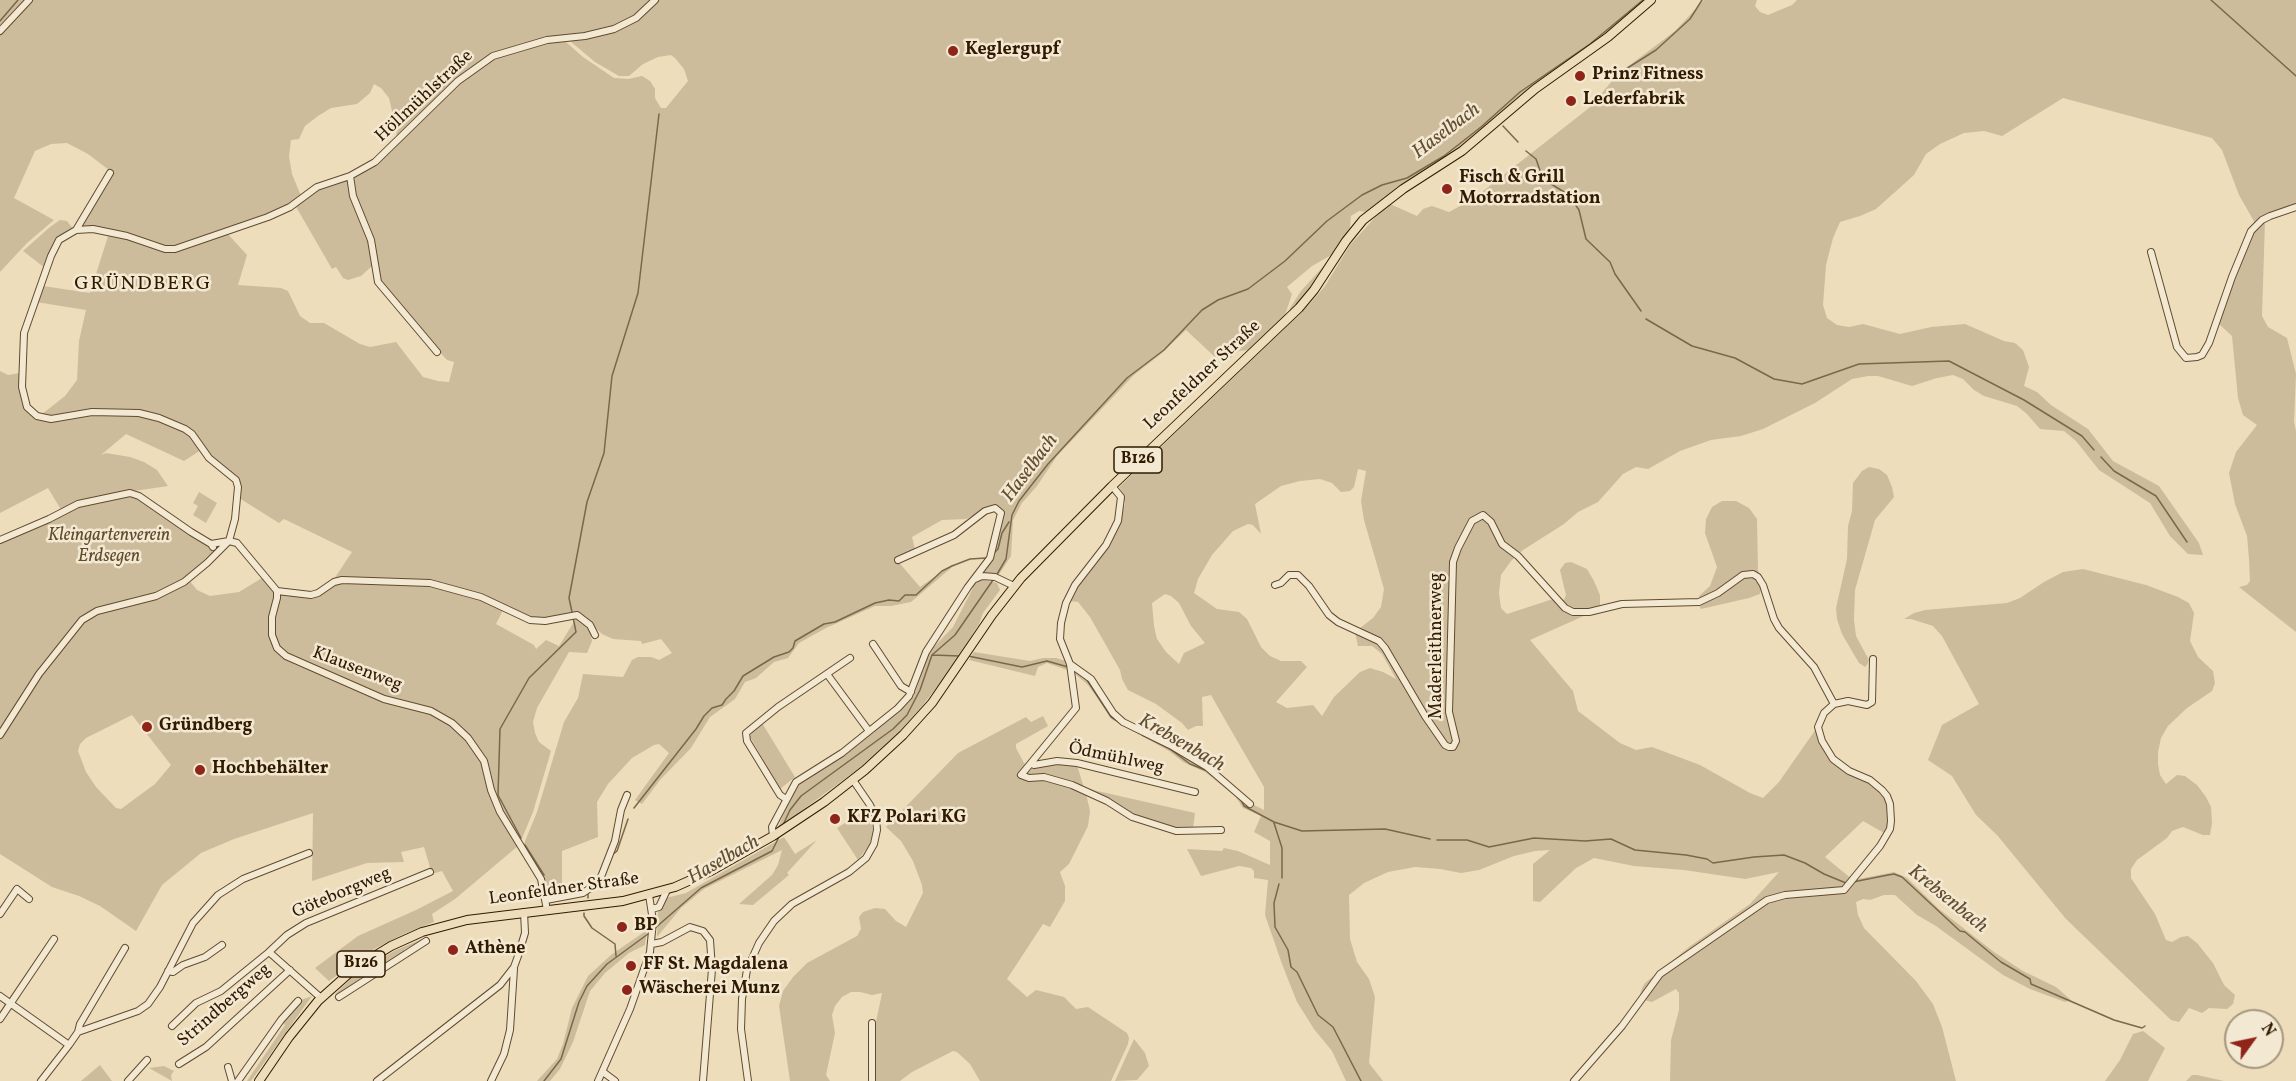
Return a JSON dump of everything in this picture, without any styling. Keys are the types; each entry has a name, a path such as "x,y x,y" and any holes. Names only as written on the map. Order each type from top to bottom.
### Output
{"main road":[{"name":"Leonfeldner Straße","path":"259,1081 303,1018 321,998 357,966 391,946 431,929 466,920 616,902 667,890 711,871 776,834 853,780 886,753 911,728 940,693 1014,586 1112,486 1314,291 1346,241 1369,215 1403,189 1462,151 1535,89 1608,37 1651,0"}],"street":[{"path":"0,31 28,0"},
{"name":"Höllmühlstraße","path":"76,231 98,229 165,249 181,248 277,213 317,187 350,176 380,159 440,98 487,59 505,51 548,40 585,36 614,29 636,18 655,0"},
{"path":"0,735 45,666 82,620 97,611 167,592 194,575 229,541 235,519 237,482 232,475 209,458 192,434 185,429 159,418 129,412 92,412 60,418 44,418 34,414 26,405 22,393 21,372 26,326 54,248 61,239 76,231 110,173"},
{"path":"350,176 353,196 371,240 378,282 436,352"},
{"path":"2151,252 2177,347 2186,358 2197,357 2206,350 2209,343 2232,276 2251,231 2262,220 2296,207"},
{"name":"Ödmühlweg","path":"1112,486 1121,497 1118,521 1106,545 1075,585 1063,613 1060,639 1071,668 1076,708 1021,775 1029,778 1044,777 1072,785 1107,801 1132,817 1176,831 1221,830"},
{"path":"0,540 78,504 130,493 139,496 211,544 217,554"},
{"path":"776,834 772,827 799,779 834,758 903,704 911,692 928,649 991,555 1001,517 999,510 995,508 980,514 952,537 916,550 898,560"},
{"name":"Maderleithnerweg","path":"1275,585 1281,583 1289,575 1298,575 1309,586 1329,615 1338,622 1379,641 1444,745 1449,747 1453,747 1456,741 1449,712 1453,562 1472,521 1483,515 1491,522 1502,544 1518,556 1565,608 1572,612 1589,612 1622,604 1699,602 1718,594 1743,575 1753,574 1763,585 1774,620 1814,667 1834,704"},
{"path":"211,544 229,541 239,545 277,591 311,595 318,593 333,582 342,580 424,582 481,597 530,620 545,621 572,615 587,621 595,635"},
{"path":"975,579 987,576 1014,586"},
{"name":"Klausenweg","path":"277,591 272,635 277,648 286,656 384,699 425,708 446,719 468,738 484,761 491,790 500,812 540,877 547,910"},
{"path":"873,644 901,686 911,692"},
{"path":"786,799 778,792 747,741 746,734 778,707 850,658"},
{"path":"1574,1081 1628,1019 1660,974 1758,905 1776,897 1839,892 1850,883 1887,835 1892,812 1882,790 1870,780 1840,765 1825,747 1818,727 1824,713 1834,704 1848,701 1867,705 1872,702 1873,659"},
{"name":"Ödmühlweg","path":"1071,668 1091,679 1118,718 1207,767 1250,804"},
{"path":"827,674 868,731"},
{"name":"Ödmühlweg","path":"1031,763 1034,765 1057,761 1077,763 1195,792"},
{"path":"748,1081 741,1029 742,999 747,970 759,943 774,921 792,903 849,872 866,858 874,844 877,830 876,817 853,780"},
{"path":"546,900 588,891 599,882 616,839 620,814 627,795"},
{"path":"78,1032 145,1007 156,994 196,918 213,899 243,879 309,853"},
{"name":"Göteborgweg","path":"172,1026 196,1003 221,991 283,938 306,923 430,872"},
{"path":"0,914 17,889 29,899"},
{"path":"652,909 658,906 667,890"},
{"path":"598,1081 639,988 652,941 653,921 649,895"},
{"path":"491,1081 508,1042 512,1019 514,967 525,933 524,912"},
{"path":"652,941 662,942 690,927 702,930 710,940 712,969 703,1081"},
{"path":"0,1018 54,939"},
{"path":"339,997 426,941"},
{"path":"168,971 173,972 183,965 204,957 222,945"},
{"path":"41,1081 78,1032 80,1024 125,948"},
{"path":"269,952 321,998"},
{"path":"357,966 366,980"},
{"path":"376,1081 495,990 514,967"},
{"name":"Strindbergweg","path":"178,1064 206,1047 290,970"},
{"path":"495,990 506,991 513,998"},
{"path":"0,996 69,1044"},
{"path":"238,1081 281,1020 298,1001"},
{"path":"872,1023 872,1081"},
{"path":"128,1081 147,1060"},
{"path":"228,1068 232,1081"},
{"path":"603,1072 615,1081"}],"green space":[{"path":"0,0 653,0 634,17 602,31 548,38 494,53 481,61 397,140 389,98 381,88 374,84 370,93 357,104 331,108 305,126 299,139 291,140 289,156 292,174 301,196 279,210 170,248 80,227 113,173 88,154 67,143 51,144 35,151 14,198 54,220 27,243 0,272"},
{"name":"Kleingartenverein Erdsegen","path":"658,0 1645,0 1612,30 1528,89 1456,151 1397,187 1366,212 1359,211 1351,216 1350,228 1333,254 1312,266 1287,287 1292,294 1284,318 1249,350 1239,351 1229,359 1221,351 1215,357 1186,330 1134,375 1057,456 1037,486 1022,503 1013,520 1011,556 998,576 982,574 994,551 1003,519 1002,510 994,506 966,519 942,520 912,537 915,549 896,559 920,587 953,564 951,568 911,602 875,606 826,628 799,643 788,658 774,662 756,678 745,682 735,699 710,717 691,748 660,780 642,804 635,800 669,753 659,744 632,758 608,784 597,802 598,837 562,851 562,893 548,898 545,886 523,846 537,812 564,722 578,698 583,674 623,677 632,660 638,657 651,657 659,660 672,653 661,639 642,644 641,641 613,639 602,634 583,616 534,620 435,582 334,579 352,552 284,519 279,523 239,498 239,483 214,462 197,438 163,421 190,435 201,450 184,461 126,434 101,455 106,453 130,457 157,470 168,486 134,491 134,495 205,543 214,555 193,574 166,590 85,615 0,732 0,542 63,513 48,488 0,513 0,371 8,375 20,373 20,393 24,405 28,412 37,418 65,396 77,380 79,341 86,310 36,302 43,286 90,293 109,233 165,250 226,232 247,255 238,285 281,288 288,291 300,316 310,323 324,323 360,344 370,347 396,342 423,377 449,382 454,362 447,360 433,345 382,284 355,196 354,179 356,175 389,153 415,124 459,82 494,57 540,43 562,40 614,78 628,79 642,76 650,81 655,89 655,98 661,108 666,108 688,81 684,69 671,55 658,57 643,64 629,76 619,76 595,62 570,41 616,30"},
{"path":"1704,0 1757,0 1755,6 1760,12 1768,15 1792,5 1797,0 2296,0 2296,204 2274,211 2255,223 2239,195 2222,150 2212,138 2063,98 2002,136 1984,131 1964,133 1940,144 1926,154 1914,175 1876,209 1840,222 1826,265 1823,305 1827,318 1837,325 1849,327 1863,324 1900,334 1931,327 1965,324 2004,341 2015,343 2023,350 2029,367 2024,386 2037,392 2051,405 2088,429 2113,461 2159,486 2199,543 2203,555 2188,554 2170,536 2150,503 2099,470 2076,441 2064,431 2040,429 2017,406 1984,396 1963,379 1953,375 1912,386 1878,376 1868,376 1852,379 1815,403 1763,429 1741,436 1711,440 1680,451 1648,469 1636,467 1623,474 1598,502 1578,512 1564,524 1523,550 1501,575 1499,593 1501,608 1507,614 1553,599 1566,612 1586,615 1530,640 1573,691 1578,711 1620,743 1636,750 1652,747 1700,765 1763,798 1779,782 1816,729 1820,742 1831,759 1871,782 1886,799 1890,813 1886,834 1863,821 1825,857 1853,880 1894,872 1907,878 1939,909 1994,952 2023,971 2056,987 2071,1000 2065,1002 2030,989 2003,975 1936,926 1917,915 1895,895 1884,895 1870,900 1863,899 1856,902 1858,915 1864,928 1916,981 1933,1004 1942,1027 1956,1081 1670,1081 1671,1040 1679,1010 1679,993 1676,989 1652,1002 1644,1000 1640,995 1642,988 1689,947 1750,904 1779,872 1745,879 1684,870 1634,866 1594,858 1576,868 1540,902 1533,901 1533,864 1550,850 1535,851 1514,856 1479,870 1461,873 1415,867 1388,872 1364,883 1349,895 1350,939 1357,962 1369,979 1375,997 1369,1063 1383,1081 1346,1081 1332,1051 1314,1029 1297,1002 1282,964 1265,915 1268,880 1254,878 1254,871 1251,868 1239,866 1201,876 1187,849 1222,851 1224,848 1238,851 1270,865 1270,841 1254,832 1261,816 1243,808 1235,796 1205,772 1183,762 1169,751 1113,720 1088,685 1074,673 1073,668 1089,680 1107,708 1134,728 1206,768 1252,804 1264,810 1264,787 1211,695 1202,697 1203,726 1196,726 1188,730 1156,704 1128,690 1120,670 1090,617 1078,602 1069,601 1082,578 1116,531 1125,504 1119,487 1307,307 1325,286 1350,245 1379,213 1390,204 1417,216 1423,209 1432,206 1449,212 1473,199 1589,108 1618,74 1675,31","holes":["1358,469 1366,471 1361,501 1364,520 1384,589 1381,607 1373,618 1355,632 1358,646 1372,646 1382,654 1396,679 1370,668 1360,672 1334,697 1322,716 1313,705 1287,708 1276,702 1307,667 1301,661 1281,661 1270,656 1261,647 1247,619 1239,612 1217,609 1194,593 1198,579 1212,555 1233,531 1248,524 1253,525 1261,534 1255,504 1281,486 1300,481 1320,479 1332,483 1341,492 1350,491 1354,487","1165,594 1179,603 1191,626 1205,643 1184,653 1179,664 1166,652 1157,639 1154,626 1152,603"]},
{"path":"346,179 365,227 373,265 361,276 348,280 343,278 336,267 332,269 295,205 318,188"},
{"path":"60,220 67,221 74,230 60,238 45,268 23,251"},
{"path":"2265,221 2262,316 2268,327 2287,338 2296,374 2294,422 2296,431 2296,632 2239,587 2247,585 2250,581 2247,536 2235,504 2229,473 2236,452 2257,425 2243,415 2238,398 2232,336 2219,324 2245,247 2257,227"},
{"path":"1330,259 1313,287 1289,313 1301,291"},
{"path":"1869,467 1879,469 1887,475 1894,497 1875,520 1855,590 1856,636 1869,660 1865,667 1859,663 1842,634 1836,608 1847,559 1853,483 1862,471"},
{"path":"199,492 217,503 206,523 193,515 198,506 193,503"},
{"path":"1722,501 1736,501 1749,508 1757,519 1760,594 1701,609 1698,603 1699,596 1710,586 1717,567 1705,533 1706,519 1712,507"},
{"path":"1571,562 1587,569 1594,581 1600,595 1600,606 1595,610 1572,610 1558,597 1564,600 1566,595 1560,570 1565,563"},
{"path":"2083,569 2146,585 2189,603 2194,613 2190,641 2198,657 2213,671 2215,683 2212,691 2187,708 2168,726 2161,738 2158,764 2160,775 2166,784 2177,775 2185,776 2197,785 2206,797 2211,807 2210,835 2203,835 2183,827 2172,831 2167,838 2137,860 2131,869 2131,878 2155,914 2166,940 2172,942 2188,936 2197,943 2213,963 2224,985 2235,995 2233,1004 2227,1009 2209,1008 2202,1013 2189,1008 2179,1022 2171,1020 2066,919 1997,835 1976,815 1952,776 1928,760 1942,725 1979,704 1942,636 1933,626 1904,619 1925,610 2007,603 2020,598 2063,572"},
{"path":"262,578 275,591 270,624 281,655 296,665 370,693 424,710 458,729 482,760 488,786 518,846 455,899 432,914 434,922 374,949 329,981 315,968 358,936 453,891 442,871 432,874 424,847 401,852 404,862 367,863 312,881 313,813 234,839 201,853 162,885 136,931 100,906 52,887 0,854 0,738 35,682 69,636 91,615 144,601 189,580 197,590 210,596 239,592","holes":["132,715 171,765 155,784 121,809 116,808 96,787 86,772 78,751 80,744 86,738"]},
{"path":"984,580 997,583 1000,590 983,613 979,624 948,673 922,706 900,731 858,769 778,828 789,800 800,782 839,758 914,696 929,652 953,627 973,588 971,587"},
{"path":"335,583 425,583 479,597 503,610 496,624 534,645 536,649 546,640 559,646 577,617 589,627 592,641 587,653 569,652 537,708 533,722 535,733 539,742 551,751 533,812 520,843 495,797 488,767 469,736 431,709 418,704 392,700 295,660 279,647 273,629 280,595 312,597"},
{"path":"974,652 1030,661 1056,658 1066,661 1070,671 1047,663 1038,667 1035,676 969,660"},
{"path":"1043,716 1048,726 1016,744 1024,763 1032,768 1060,763 1077,765 1084,788 1195,813 1193,829 1177,828 1140,818 1085,789 1090,811 1088,826 1069,864 1060,872 1065,886 1065,901 1050,927 1043,924 1007,979 1027,997 1036,990 1064,997 1076,1009 1088,1007 1127,1033 1128,1044 1111,1081 980,1081 970,1064 953,1051 912,1072 900,1081 874,1081 876,1022 882,993 872,995 851,992 842,997 832,1015 835,1033 826,1075 830,1081 790,1081 779,1006 783,991 807,963 857,936 861,929 859,917 863,912 875,908 885,909 896,921 906,927 923,893 913,861 901,841 886,827 958,753 1026,717 1031,722"},
{"path":"762,723 795,777 780,789 750,737"},
{"path":"868,809 873,833 870,844 858,860 837,828"},
{"path":"784,837 795,854 817,840 787,873 789,875 753,905 739,904 772,875 778,865 782,850 704,889 681,908 657,937 658,911 662,908 666,898 686,893"},
{"path":"647,930 645,945 629,953 605,973 590,991 573,1042 560,1069 550,1081 537,1081 557,1059 572,1008 588,976 611,955"},
{"path":"427,937 405,949 404,953 369,975 364,973 364,969 394,951"},
{"path":"357,973 361,976 359,982 336,997 335,994"},
{"path":"312,996 251,1081 247,1081 285,1025 282,1022 301,1000"},
{"path":"2143,1031 2165,1048 2148,1081 2105,1081 2120,1060 2133,1034"},
{"path":"1134,1039 1145,1053 1149,1066 1137,1080 1115,1081"},
{"path":"100,1065 112,1081 81,1081"},
{"path":"164,1066 174,1071 171,1075 172,1081 149,1068"},
{"path":"2192,1075 2197,1075 2224,1081 2186,1081"}],"waterway":[{"path":"0,21 18,0"},
{"name":"Haselbach","path":"996,576 1006,559 1012,515 1019,501 1048,464 1127,378 1164,350 1202,310 1218,300 1248,289 1285,261 1327,221 1362,195 1382,185 1407,178 1444,156 1520,92 1590,44 1643,0"},
{"name":"Haselbach","path":"1618,74 1656,50 1690,19 1702,0"},
{"path":"2211,0 2296,76"},
{"path":"572,612 569,598 587,502 604,453 612,376 638,293 659,114"},
{"path":"1503,126 1518,142"},
{"path":"1526,151 1536,159 1543,179 1569,195 1579,210 1586,239 1610,262 1615,274 1641,311"},
{"path":"1646,319 1692,346 1735,358 1774,379 1802,384 1859,364 1949,361 2024,400 2082,436 2094,450"},
{"path":"2101,457 2114,471 2156,496 2187,542"},
{"path":"993,554 998,549 1002,533 1009,522"},
{"path":"634,808 704,716 712,708 722,705 743,676 774,657 789,652 795,641 824,624 835,622 875,603 889,600 899,601 905,595 916,595 942,571 970,559 986,558"},
{"name":"Haselbach","path":"783,825 790,810 801,796 893,729 907,715 920,690 932,655 955,635 993,580"},
{"path":"521,838 498,795 500,729 529,678 576,632 573,617"},
{"name":"Krebsenbach","path":"932,655 960,656"},
{"name":"Krebsenbach","path":"968,656 1022,667 1047,661 1068,667"},
{"name":"Krebsenbach","path":"1087,680 1111,717 1127,727"},
{"name":"Krebsenbach","path":"1142,735 1170,749 1190,764 1205,770"},
{"name":"Krebsenbach","path":"1241,800 1244,806 1274,822 1302,831 1385,829 1430,839"},
{"path":"611,856 617,851 628,819"},
{"path":"1274,823 1282,848 1282,878"},
{"name":"Haselbach","path":"654,929 701,888 772,851 780,835"},
{"name":"Krebsenbach","path":"1437,840 1467,840 1489,847 1534,838 1585,841 1611,839 1635,850 1686,855 1707,859 1713,863 1784,855 1846,883"},
{"path":"525,845 544,875"},
{"name":"Krebsenbach","path":"1853,882 1894,874 1902,877 1960,931 1965,932 2001,962 2030,979 2031,984 2114,1020 2142,1028 2145,1026"},
{"path":"1279,884 1274,903 1275,927 1288,950 1291,967 1297,972 1318,1015 1333,1027 1361,1081"},
{"path":"588,891 588,898"},
{"path":"584,913 592,928 615,944 616,956"},
{"name":"Haselbach","path":"544,1081 561,1059 579,1002 587,986 607,964 648,934"}],"place":[{"name":"Keglergupf","path":"953,51"},
{"name":"Prinz Fitness","path":"1580,76"},
{"name":"Lederfabrik","path":"1571,101"},
{"name":"Fisch & Grill Motorradstation","path":"1447,189"},
{"name":"Gründberg","path":"147,727"},
{"name":"Hochbehälter","path":"200,770"},
{"name":"KFZ Polari KG","path":"835,819"},
{"name":"BP","path":"622,927"},
{"name":"Athène","path":"453,950"},
{"name":"FF St. Magdalena","path":"631,966"},
{"name":"Wäscherei Munz","path":"627,990"}],"district":[{"name":"GRÜNDBERG","path":"143,285"}]}
